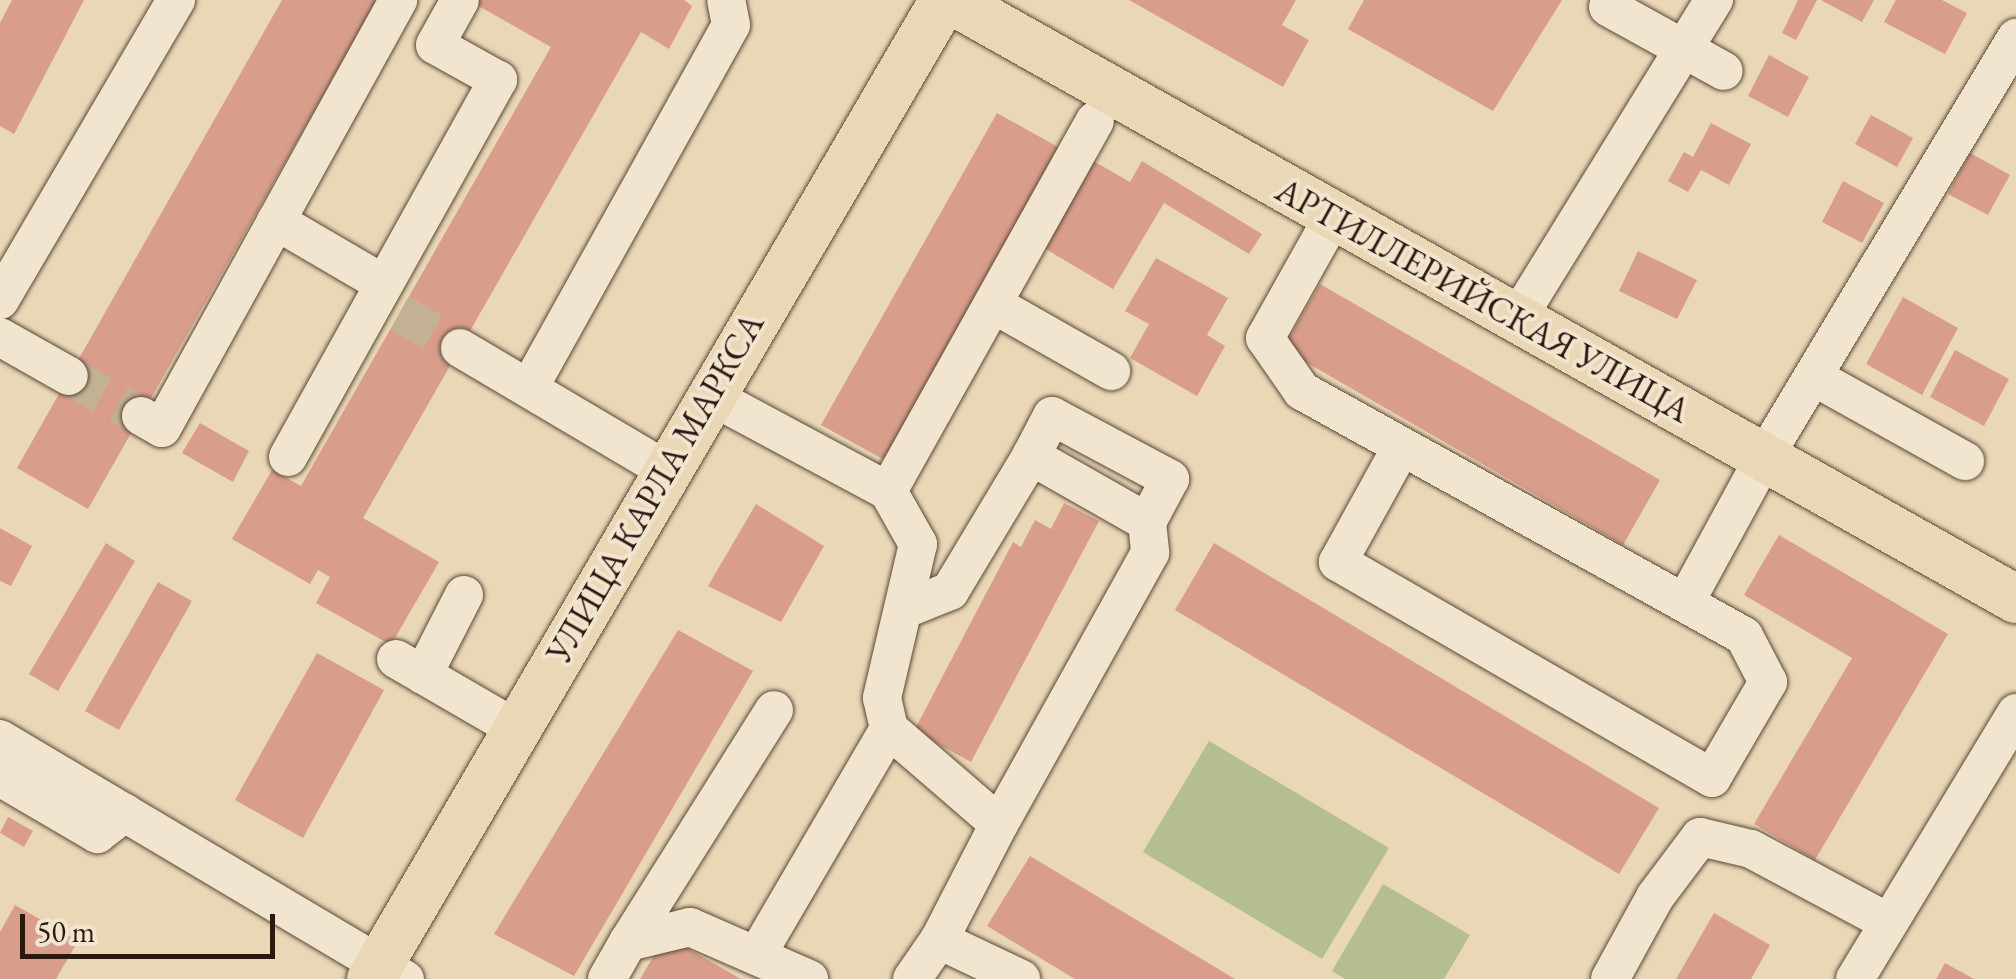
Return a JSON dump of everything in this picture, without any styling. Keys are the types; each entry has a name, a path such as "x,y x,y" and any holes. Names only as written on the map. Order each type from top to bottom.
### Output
{"main road":[{"name":"АРТИЛЛЕРИЙСКАЯ УЛИЦА","path":"948,0 1515,322 1765,456 2016,599"},
{"name":"УЛИЦА КАРЛА МАРКСА","path":"385,974 515,728 709,395 948,0"}],"street":[{"path":"0,300 176,0"},
{"path":"141,416 162,428 398,0"},
{"path":"288,457 387,299 498,80 435,44 460,0"},
{"path":"529,388 731,25 726,0"},
{"path":"1515,322 1714,0"},
{"path":"1608,6 1724,71"},
{"path":"1687,599 1765,456 1886,262 2016,38"},
{"path":"888,492 1095,121"},
{"path":"1332,217 1265,338 1302,391 1687,599 1744,636 1768,682 1712,778 1338,562 1402,448"},
{"path":"276,221 387,299"},
{"path":"993,304 1111,371"},
{"path":"0,337 69,376"},
{"path":"460,348 665,469"},
{"path":"1814,377 1965,461"},
{"path":"709,395 888,492 918,544 882,698 889,729 1000,824"},
{"path":"902,610 950,592 1031,456 1146,522 1150,554 939,940 912,979"},
{"path":"464,596 409,667 515,728"},
{"path":"607,979 774,710"},
{"path":"1864,976 1888,922 2016,713"},
{"path":"758,952 889,729"},
{"path":"0,739 385,974"},
{"path":"0,777 96,834 125,813"},
{"path":"1610,979 1655,898 1700,838 1751,849 1888,922"},
{"path":"628,942 690,927 758,952 810,979"},
{"path":"939,940 1021,979"}],"green space":[{"path":"1209,741 1389,848 1322,959 1143,852"},
{"path":"1383,884 1470,935 1444,979 1345,979 1332,971"}],"building":[{"path":"12,0 84,0 14,134 0,126 0,23"},
{"path":"282,0 377,0 88,509 17,468"},
{"path":"468,0 684,0 692,6 669,49 641,32 363,518 439,562 391,645 316,603 330,577 318,570 310,584 232,539 272,470 301,486 551,47"},
{"path":"1129,0 1296,0 1282,25 1309,40 1283,87"},
{"path":"1364,0 1562,0 1493,111 1348,29"},
{"path":"1798,0 1817,0 1796,40 1782,33"},
{"path":"1821,0 1874,0 1862,22"},
{"path":"1896,0 1942,0 1967,13 1945,54 1884,22"},
{"path":"1769,55 1809,77 1788,117 1748,96"},
{"path":"997,113 1065,151 890,463 821,425"},
{"path":"1871,115 1913,138 1897,167 1855,144"},
{"path":"1711,123 1751,144 1729,185 1701,170 1688,192 1668,181 1684,152 1693,157"},
{"path":"1970,153 2010,175 1988,215 1948,194"},
{"path":"1090,159 1130,182 1142,161 1262,234 1249,254 1164,203 1113,289 1039,245"},
{"path":"1843,181 1884,203 1862,243 1822,222"},
{"path":"1638,251 1697,280 1677,319 1619,291"},
{"path":"1156,258 1228,298 1207,335 1225,346 1197,396 1130,358 1149,324 1125,311"},
{"path":"1320,284 1660,480 1623,545 1283,349"},
{"path":"1903,297 1958,328 1922,395 1866,364"},
{"path":"1955,350 2009,379 1984,426 1930,397"},
{"path":"200,423 249,451 233,482 182,453"},
{"path":"1064,503 1099,521 971,762 914,731 1013,542 1021,547 1035,520 1051,529"},
{"path":"756,504 824,546 781,622 708,586"},
{"path":"0,528 32,546 11,586 0,581"},
{"path":"1779,535 1948,634 1815,860 1754,824 1852,658 1744,595"},
{"path":"106,543 135,561 58,691 29,674"},
{"path":"1214,543 1659,808 1619,874 1175,610"},
{"path":"158,582 192,601 119,730 85,711"},
{"path":"678,630 753,671 574,976 494,934"},
{"path":"317,653 384,690 303,838 235,800"},
{"path":"8,817 33,831 24,847 0,833"},
{"path":"1030,856 1235,979 1075,979 987,926"},
{"path":"15,905 78,941 56,979 0,979 0,932"},
{"path":"1714,913 1770,945 1751,979 1676,979"},
{"path":"685,947 741,979 640,979 656,952"},
{"path":"1945,963 1974,979 1936,979"}],"tunnel":[{"path":"400,313 460,348"},
{"path":"69,376 141,416"}]}
